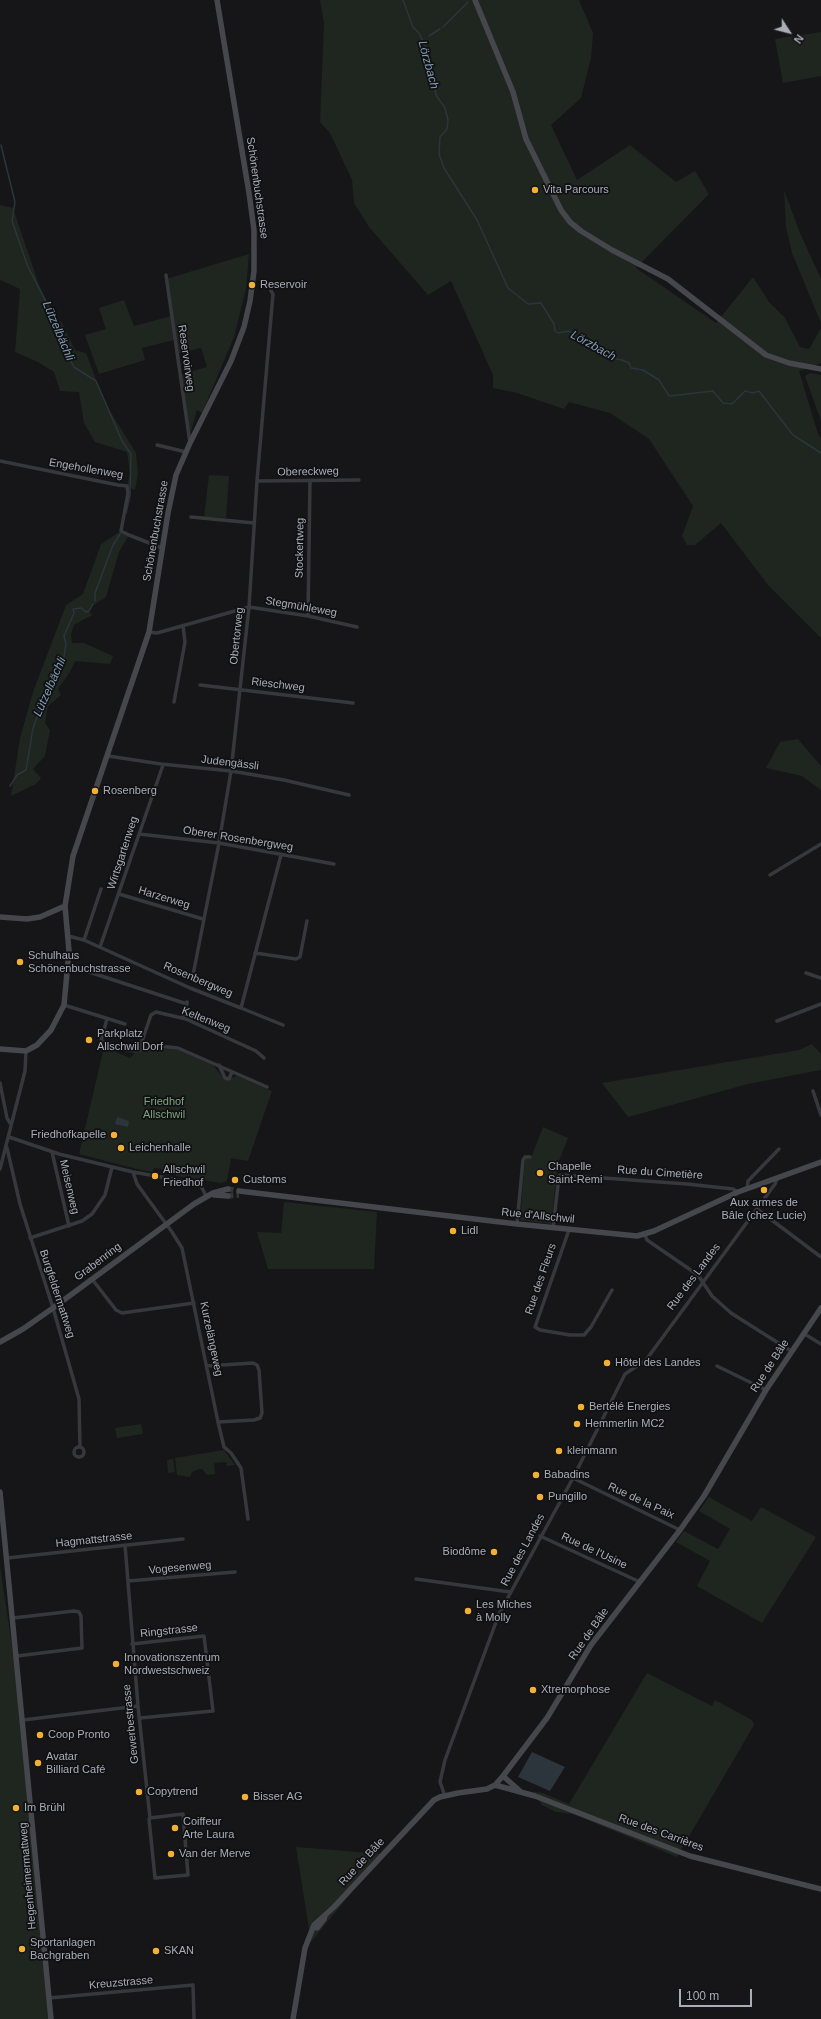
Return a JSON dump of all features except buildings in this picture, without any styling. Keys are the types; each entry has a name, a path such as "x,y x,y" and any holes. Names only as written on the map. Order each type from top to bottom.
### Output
{"street":[{"name":"Schönenbuchstrasse","path":"26,1051 36,1045 51,1030 64,1005 69,968 65,906 70,868 78,837 108,756 149,632 170,498 176,475 238,344 247,313 254,271 255,241 250,193 216,0"},
{"path":"475,0 513,92 526,139 561,210 570,222 581,231 612,250 668,279 766,355 789,363 821,369"},
{"name":"Reservoirweg","path":"166,275 190,443"},
{"name":"Obertorweg","path":"192,980 219,843 231,771 249,607 257,481 273,294 271,291"},
{"path":"157,445 186,452"},
{"name":"Engehollenweg","path":"0,462 118,486 128,486 121,530 129,535 162,548"},
{"name":"Obereckweg","path":"257,481 359,480"},
{"name":"Stockertweg","path":"308,616 310,481"},
{"path":"191,517 254,523"},
{"name":"Stegmühleweg","path":"149,632 157,633 249,607 308,616 357,627"},
{"path":"174,702 185,642 183,626"},
{"name":"Rieschweg","path":"200,685 353,703"},
{"name":"Judengässli","path":"108,756 163,764 231,771 284,780 349,795"},
{"name":"Wirtsgartenweg","path":"100,947 163,764"},
{"name":"Oberer Rosenbergweg","path":"139,834 219,843 334,864"},
{"path":"770,875 821,844"},
{"name":"Rosenbergweg","path":"68,936 84,940 190,988 241,1008 281,855"},
{"path":"84,940 101,889"},
{"name":"Harzerweg","path":"119,894 204,919"},
{"path":"0,917 27,920 40,918 65,906"},
{"path":"255,953 296,960 300,957 307,921"},
{"path":"69,968 77,968 187,1003 183,1016"},
{"path":"806,973 821,978"},
{"path":"777,1021 821,1004"},
{"path":"64,1005 125,1024"},
{"path":"241,1008 283,1025"},
{"name":"Keltenweg","path":"139,1050 151,1015 156,1012 186,1019 256,1051 264,1058"},
{"path":"107,1019 101,1042 126,1050 139,1050 159,1046 178,1048 267,1087"},
{"path":"0,1049 26,1051 24,1072 10,1123 7,1148 0,1169"},
{"path":"219,1065 224,1078 229,1078 232,1072"},
{"path":"0,1083 7,1118 10,1123"},
{"path":"813,1091 821,1113"},
{"path":"9,1137 52,1152 112,1167 198,1184 206,1196 228,1196"},
{"name":"Burgfeldermattweg","path":"7,1148 20,1204 53,1308 79,1399 80,1447"},
{"path":"747,1189 748,1182 779,1149"},
{"name":"Meisenweg","path":"52,1152 69,1226"},
{"path":"517,1224 522,1160 525,1157 530,1157"},
{"name":"Rue d'Allschwil","path":"241,1192 626,1237 645,1235 738,1192 821,1162"},
{"path":"30,1238 69,1226 88,1218 99,1206 105,1195 112,1167"},
{"name":"Kurzelängeweg","path":"133,1172 137,1184 182,1248 224,1448 231,1453 241,1468 248,1519"},
{"name":"Rue du Cimetière","path":"553,1228 559,1176 562,1175 687,1184 733,1189 738,1192"},
{"name":"Rue des Landes","path":"445,1796 440,1782 445,1760 499,1614 626,1374 646,1360 702,1281 775,1184 777,1178"},
{"name":"Grabenring","path":"0,1342 23,1329 53,1308 206,1196 228,1189"},
{"path":"757,1209 821,1257"},
{"name":"Rue des Fleurs","path":"569,1230 536,1323 537,1329 570,1335 584,1335 612,1290"},
{"path":"645,1235 647,1240 698,1275 712,1296 731,1313 791,1351"},
{"path":"92,1279 116,1310 122,1313 194,1304"},
{"name":"Rue de Bâle","path":"293,2019 305,1948 314,1925 322,1916 325,1916 427,1806 440,1797 487,1789 495,1785 503,1776 547,1718 591,1645 680,1530 704,1496 766,1390 821,1308"},
{"path":"803,1334 821,1344"},
{"path":"207,1366 253,1363 257,1365 259,1370 262,1413 260,1418 218,1422"},
{"path":"717,1366 766,1390"},
{"name":"Rue de la Paix","path":"572,1478 680,1530"},
{"name":"Hegenheimermattweg","path":"0,1492 51,2019"},
{"name":"Rue de l'Usine","path":"540,1536 640,1582"},
{"name":"Hagmattstrasse","path":"7,1558 183,1539"},
{"name":"Gewerbestrasse","path":"125,1546 132,1644 150,1818 183,1814 188,1875 155,1878 149,1819"},
{"name":"Vogesenweg","path":"128,1581 235,1572"},
{"path":"416,1579 510,1592"},
{"path":"13,1618 74,1611 79,1612 81,1616 82,1648 17,1656"},
{"name":"Ringstrasse","path":"132,1644 204,1636 213,1711 140,1718"},
{"path":"23,1720 138,1706"},
{"name":"Rue des Carrières","path":"503,1776 520,1791"},
{"name":"Rue des Carrières","path":"495,1785 505,1789 520,1791 690,1856 821,1889"},
{"name":"Kreuzstrasse","path":"49,1998 193,1986 194,2019"}],"green space":[{"path":"320,0 579,0 593,33 591,58 581,98 551,125 577,180 630,145 676,182 695,171 709,194 636,268 716,323 753,277 769,302 785,318 800,347 809,349 821,328 821,363 799,371 818,434 821,438 821,638 768,585 721,523 695,545 687,545 682,536 693,506 649,439 610,413 569,402 564,409 517,393 493,388 493,375 451,281 428,295 369,227 354,203 352,180 330,133 320,122 324,23"},
{"path":"821,32 821,76 783,83 775,39"},
{"path":"784,190 800,233 821,279 821,323 792,253 786,227"},
{"path":"0,205 13,208 39,285 55,318 62,323 75,350 86,353 105,403 136,453 138,474 135,490 127,486 130,474 127,452 95,442 84,423 79,392 60,391 54,372 38,362 15,352 20,289 0,280"},
{"path":"249,254 246,289 234,337 202,413 197,410 190,435 179,375 207,367 201,348 176,354 174,340 142,348 145,360 99,374 85,335 106,329 99,308 124,300 134,326 171,316 166,279"},
{"path":"810,373 821,375 821,421 805,376"},
{"path":"209,475 229,476 226,518 204,517"},
{"path":"121,531 129,535 119,552 106,597 92,606 89,611 92,615 74,625 71,634 72,643 84,643 113,656 110,664 75,661 70,672 58,689 61,695 48,706 45,723 50,730 45,756 33,769 41,778 36,784 11,796 20,738 33,692 66,605 83,594 101,544"},
{"path":"798,739 821,766 821,790 802,776 766,768 780,742"},
{"path":"812,1044 821,1054 821,1070 748,1084 628,1117 602,1083 799,1050"},
{"name":"Friedhof Allschwil","path":"104,1047 130,1058 135,1053 154,1049 166,1048 179,1050 213,1065 225,1080 237,1076 272,1091 248,1161 231,1158 227,1181 221,1183 176,1176 176,1171 154,1168 153,1172 141,1170 79,1154"},
{"path":"543,1127 568,1138 558,1163 551,1224 520,1220 525,1159 531,1158"},
{"path":"284,1202 377,1212 374,1269 268,1269 257,1232 281,1233"},
{"path":"141,1424 143,1434 117,1438 115,1428"},
{"path":"224,1450 235,1465 227,1466 226,1462 214,1463 215,1474 207,1475 202,1469 199,1469 192,1472 190,1477 177,1475 175,1458"},
{"path":"173,1459 175,1472 168,1473 167,1460"},
{"path":"709,1497 752,1521 761,1507 816,1537 762,1623 697,1586 710,1561 676,1542 684,1531 718,1549 730,1529 699,1511"},
{"path":"0,1566 23,1720 51,2019 0,2019"},
{"path":"647,1673 712,1706 715,1700 752,1720 754,1725 677,1857 573,1814 556,1812 542,1805 533,1792 543,1793 569,1804"},
{"path":"296,1847 383,1854 311,1942"}],"shaded area":[{"path":"117,1117 129,1121 128,1127 115,1124"},
{"path":"532,1752 565,1767 550,1791 518,1777"}],"waterway":[{"name":"Lörzbach","path":"403,0 413,27 419,33 425,46 426,61 432,76 436,95 445,108 448,120 447,129 440,137 439,154 444,168 477,220 508,288 528,304 541,303 554,324 555,331 558,333 569,331 583,341 598,347 611,358 629,363 631,368 643,370 659,380 669,396 713,391 723,403 732,404 745,391 753,393 759,391 793,435 821,453"},
{"path":"443,27 468,2"},
{"path":"429,36 440,29"},
{"name":"Lützelbächli","path":"1,145 15,202 12,221 28,267 51,311 67,354 74,367 96,381 122,441 131,454 130,495 126,513"},
{"name":"Lützelbächli","path":"95,601 95,593 113,545 120,534"},
{"name":"Lützelbächli","path":"10,786 17,775 26,770 33,728 50,684 63,662 66,644 64,636 74,613 73,609 81,608 86,612 89,611 93,604"}],"tunnel":[{"path":"228,1189 239,1191"},
{"path":"228,1196 239,1195"}],"place":[{"name":"Vita Parcours","path":"535,190"},
{"name":"Reservoir","path":"252,285"},
{"name":"Rosenberg","path":"95,791"},
{"name":"Schulhaus Schönenbuchstrasse","path":"20,962"},
{"name":"Parkplatz Allschwil Dorf","path":"89,1040"},
{"name":"Friedhofkapelle","path":"114,1135"},
{"name":"Leichenhalle","path":"121,1148"},
{"name":"Chapelle Saint-Remi","path":"540,1173"},
{"name":"Allschwil Friedhof","path":"155,1176"},
{"name":"Customs","path":"235,1180"},
{"name":"Aux armes de Bâle (chez Lucie)","path":"764,1190"},
{"name":"Lidl","path":"453,1231"},
{"name":"Hôtel des Landes","path":"607,1363"},
{"name":"Bertélé Energies","path":"581,1407"},
{"name":"Hemmerlin MC2","path":"577,1424"},
{"name":"kleinmann","path":"559,1451"},
{"name":"Babadins","path":"536,1475"},
{"name":"Pungillo","path":"540,1497"},
{"name":"Biodôme","path":"494,1552"},
{"name":"Les Miches à Molly","path":"468,1611"},
{"name":"Innovationszentrum Nordwestschweiz","path":"116,1664"},
{"name":"Xtremorphose","path":"533,1690"},
{"name":"Coop Pronto","path":"40,1735"},
{"name":"Avatar Billiard Café","path":"38,1763"},
{"name":"Copytrend","path":"139,1792"},
{"name":"Bisser AG","path":"245,1797"},
{"name":"Im Brühl","path":"16,1808"},
{"name":"Coiffeur Arte Laura","path":"175,1828"},
{"name":"Van der Merve","path":"171,1854"},
{"name":"Sportanlagen Bachgraben","path":"22,1949"},
{"name":"SKAN","path":"156,1951"}]}
